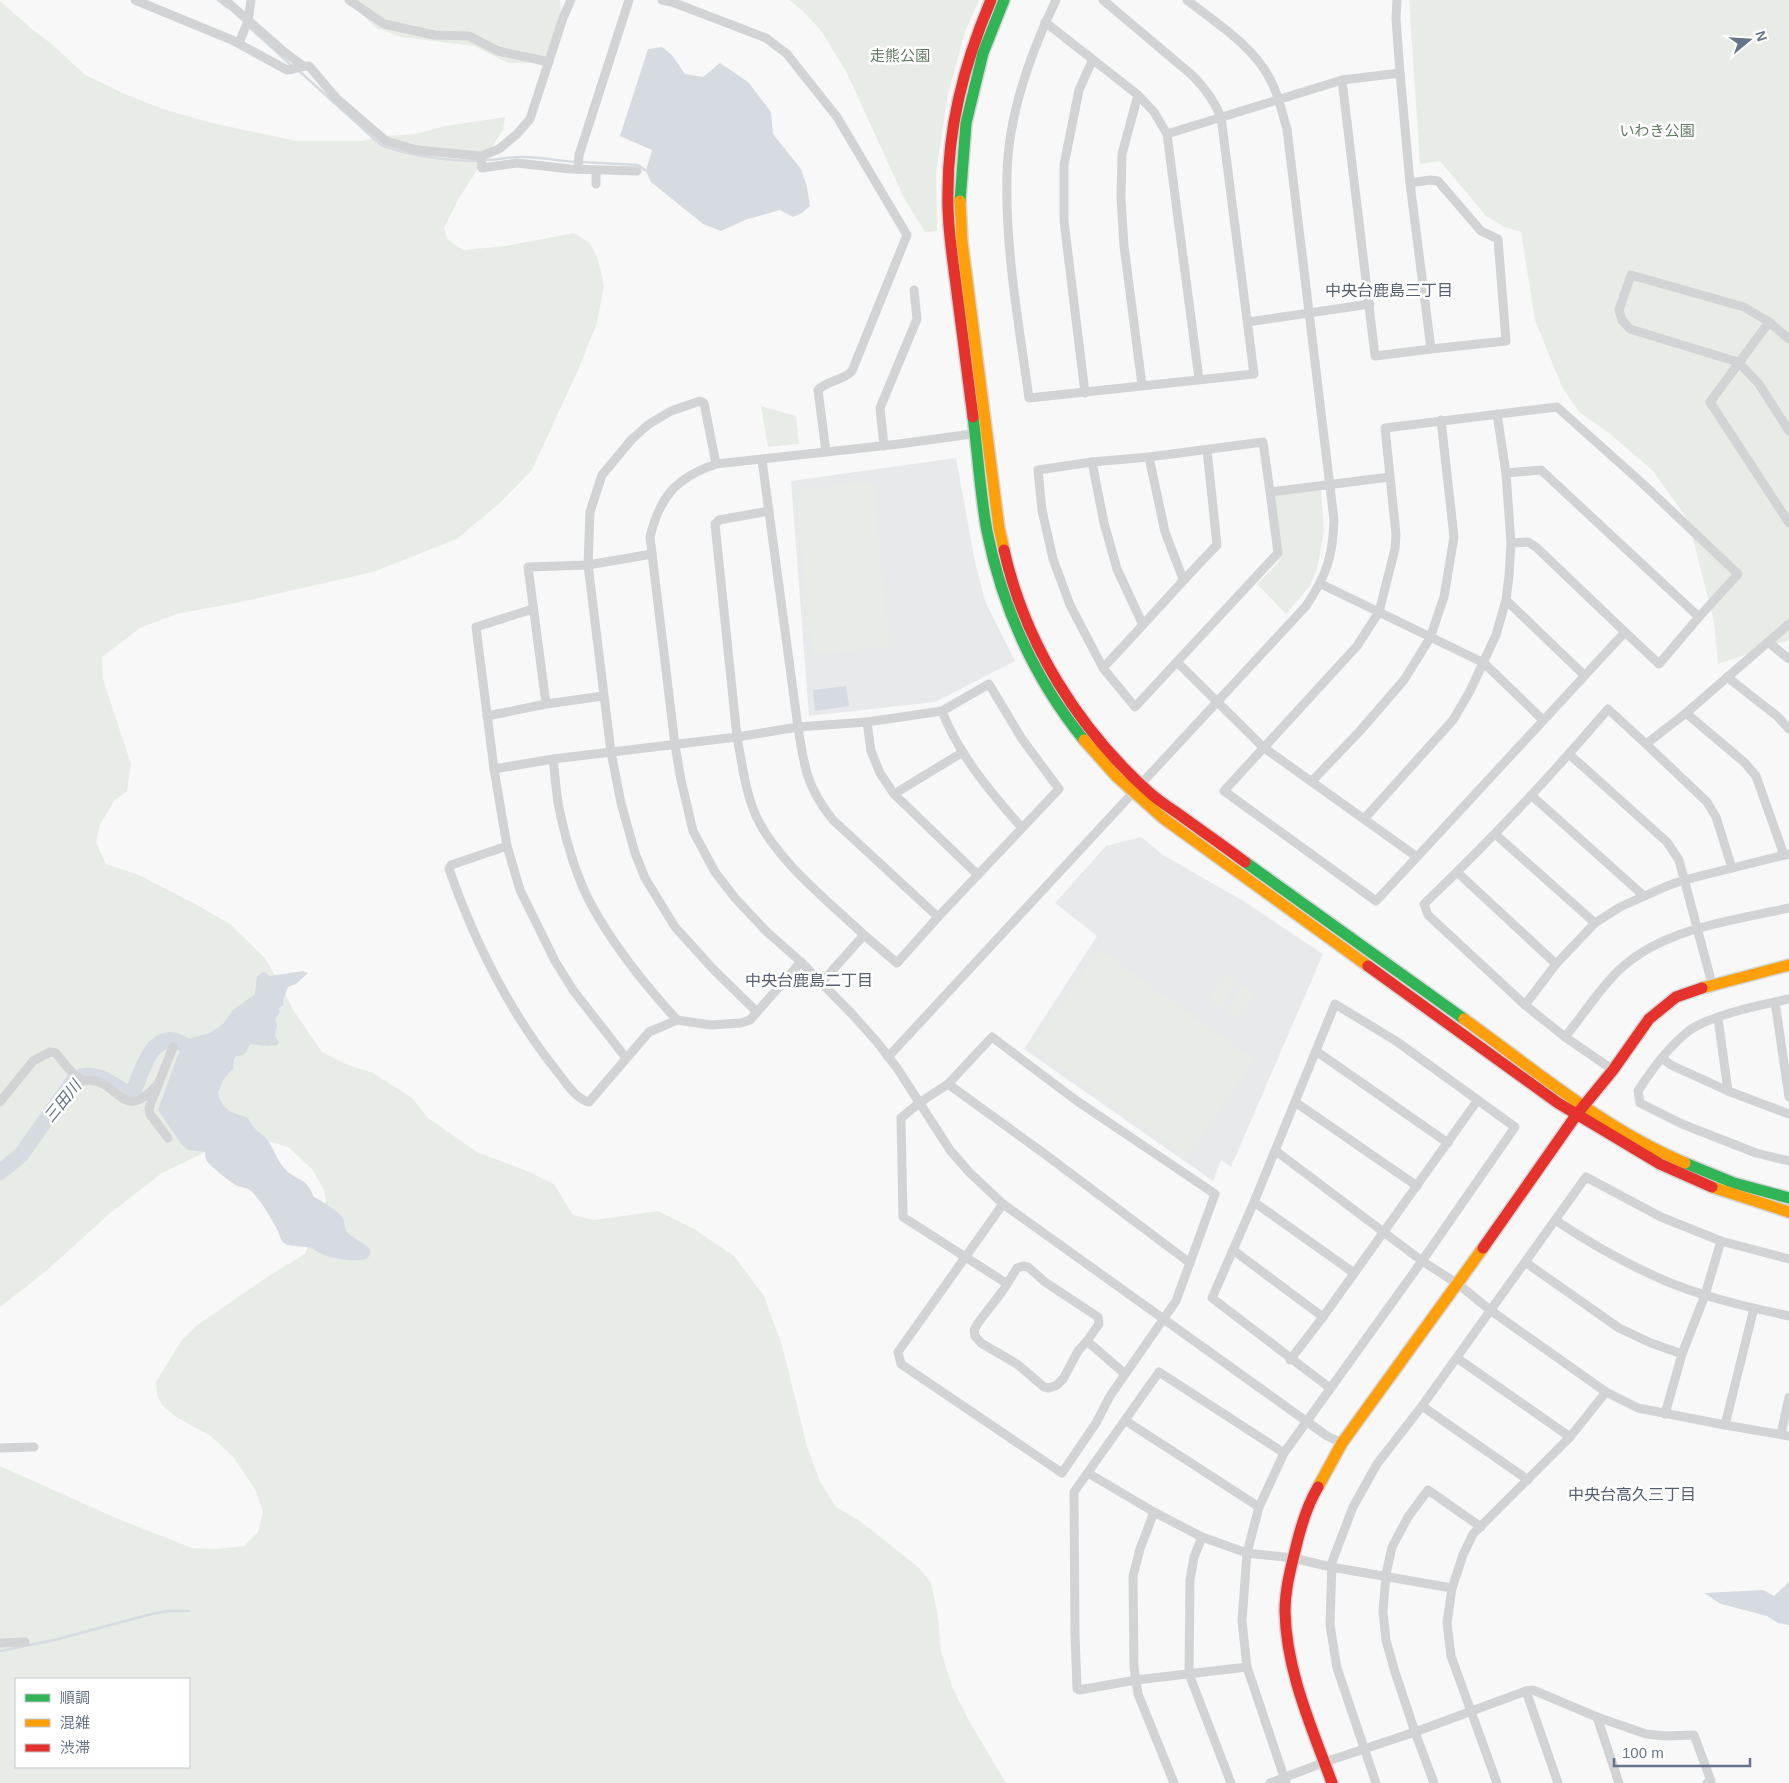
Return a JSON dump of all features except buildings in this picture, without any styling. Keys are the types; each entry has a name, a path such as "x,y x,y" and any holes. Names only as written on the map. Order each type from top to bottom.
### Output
{"street":[{"path":"135,0 239,43 288,70 302,65"},
{"path":"225,0 302,65 308,66 338,99 386,140 417,150 481,156 499,149 517,134 530,118 571,0"},
{"path":"239,43 248,20 252,0"},
{"path":"349,0 384,24 434,34 469,36 498,52 548,62"},
{"path":"578,169 579,155 629,0"},
{"path":"662,0 681,5 766,38 787,54 837,117 907,235 852,371 847,377 824,384 818,390 826,452"},
{"path":"991,0 981,22 963,77 953,127 948,178 948,226 987,530 997,573 1012,616 1044,682 1068,719 1092,750 1137,788"},
{"path":"1004,0 983,53 966,123 960,208 962,242 999,528 1008,570 1022,612 1040,650 1069,700 1162,818 1558,1103 1581,1109 1667,1155 1734,1183 1789,1198"},
{"path":"1056,0 1045,22 1020,89 1012,130 1007,174 1010,246 1029,398 1254,374 1221,117 1206,88 1114,4 1102,0"},
{"path":"888,1057 1306,606 1327,569 1334,536 1334,520 1286,129 1279,99 1271,80 1250,51 1187,0"},
{"path":"1397,0 1396,19 1410,183 1431,349"},
{"path":"1045,22 1092,61 1138,95 1154,112 1167,134 1199,380"},
{"path":"1085,393 1064,222 1064,166 1079,90 1092,61"},
{"path":"1167,134 1342,80 1400,73"},
{"path":"1342,80 1376,356 1506,341 1498,239 1481,231 1438,181 1430,180 1410,183"},
{"path":"1138,95 1122,154 1121,199 1124,246 1142,385"},
{"path":"481,156 482,168 517,164 558,168 637,171"},
{"path":"596,170 596,184"},
{"path":"1789,339 1769,322 1744,307 1631,275 1619,310 1622,320 1630,329 1738,362 1759,384 1789,431"},
{"path":"884,446 880,408 917,319 914,290"},
{"path":"1248,322 1370,304"},
{"path":"1769,322 1710,402 1789,523"},
{"path":"716,464 704,403 700,401 671,411 649,424 632,439 602,475 590,512 588,565 610,752 634,853 645,878 675,928 757,1012"},
{"path":"1511,543 1528,542 1536,547 1659,664 1699,616 1738,574 1642,483 1557,407 1385,428 1396,534 1395,549 1379,612 1356,646 1224,791 1376,901 1625,632"},
{"path":"1364,819 1453,720 1470,691 1496,635 1506,600 1511,543 1506,473 1497,414"},
{"path":"1312,781 1359,732 1404,680 1430,638 1444,597 1454,537 1441,420"},
{"path":"987,432 884,446 716,464 698,470 681,481 665,497 655,516 650,537 675,745 693,831 715,872 735,898 766,931 801,962 852,1014 888,1057 950,1150 969,1172 1003,1204 1327,1436 1342,1443"},
{"path":"1263,442 1278,554 1135,706 1103,668 1070,604 1053,559 1042,510 1038,470 1092,462 1207,450 1263,442"},
{"path":"1103,668 1183,579 1217,545 1207,450"},
{"path":"1149,457 1165,532 1183,579"},
{"path":"762,460 798,727 804,766 809,783 819,803 833,820 938,917"},
{"path":"1092,462 1104,523 1117,569 1143,625"},
{"path":"1506,473 1541,470 1699,616"},
{"path":"1270,492 1390,477"},
{"path":"494,769 553,758 675,745 737,737 798,727 867,722 942,711 989,684 1022,738 1059,789 897,963 864,935 777,851 764,832 750,797 737,737 715,524 719,520 769,511"},
{"path":"546,704 532,609 528,567 588,565 652,554"},
{"path":"1320,584 1484,663 1543,720"},
{"path":"1506,600 1584,675"},
{"path":"532,609 476,627 494,769 507,846 520,890 555,961 573,990 626,1058"},
{"path":"1646,744 1686,713 1789,624"},
{"path":"1768,642 1789,659"},
{"path":"1177,662 1263,747 1416,857"},
{"path":"1727,677 1777,716 1789,729"},
{"path":"487,716 546,704 603,696"},
{"path":"1613,1070 1565,1037 1526,1004 1428,915 1424,904 1495,834 1570,754 1608,709 1707,802 1716,817 1732,868"},
{"path":"942,711 949,730 963,752 995,797 1022,828"},
{"path":"1526,1004 1556,964 1595,922 1620,907 1684,880 1786,855 1756,776 1745,764 1686,713"},
{"path":"867,722 871,751 880,774 894,794 978,875"},
{"path":"894,794 963,752"},
{"path":"1570,754 1667,842 1679,860 1712,984"},
{"path":"553,758 559,806 570,851 592,906 605,928 648,988 677,1020"},
{"path":"1531,795 1644,896"},
{"path":"1495,834 1595,922"},
{"path":"507,846 451,865 449,869 464,913 478,945 513,1011 544,1056 574,1093 584,1101 589,1102 649,1032 677,1020 711,1025 741,1023 750,1020 801,962"},
{"path":"1457,872 1556,964"},
{"path":"1565,1037 1618,972 1646,950 1697,930 1789,908"},
{"path":"821,982 864,935"},
{"path":"1332,1783 1297,1685 1288,1646 1285,1611 1287,1584 1300,1529 1312,1497 1342,1443 1458,1284 1581,1109 1613,1070 1649,1019 1676,997 1712,984 1789,965"},
{"path":"1789,999 1718,1018 1692,1030 1673,1045 1648,1074 1638,1091 1640,1103 1682,1124 1756,1153 1789,1161"},
{"path":"1775,1002 1789,1098"},
{"path":"1285,1780 1246,1667 1242,1620 1247,1553 1259,1507 1284,1453 1422,1261 1515,1127 1396,1041 1335,1004 1276,1150 1212,1298 1290,1360 1330,1388"},
{"path":"1718,1018 1728,1091"},
{"path":"1003,1204 966,1257 898,1352 901,1364 1062,1473 1096,1423 1124,1374 1176,1301 1215,1194 1077,1100 992,1038 948,1084 918,1103 901,1118 903,1217 966,1257 1006,1283"},
{"path":"168,1138 150,1114 149,1108 173,1047"},
{"path":"1316,1051 1448,1143"},
{"path":"0,1102 33,1061 50,1052 56,1053 82,1081 92,1079 100,1082 127,1101 133,1102 147,1096 157,1085"},
{"path":"1662,1058 1671,1065 1728,1091 1789,1114"},
{"path":"948,1084 1190,1262"},
{"path":"1290,1360 1323,1317 1477,1101"},
{"path":"1295,1102 1417,1186"},
{"path":"1581,1109 1660,1164 1731,1194 1789,1212"},
{"path":"1276,1150 1422,1261 1458,1284 1490,1310 1606,1392 1638,1408 1785,1435 1789,1397"},
{"path":"1376,1783 1337,1668 1330,1625 1332,1562 1353,1507 1378,1464 1457,1358 1586,1177 1661,1217 1721,1241 1789,1259"},
{"path":"1254,1202 1354,1273"},
{"path":"1555,1220 1594,1246 1630,1266 1670,1283 1705,1295 1789,1316"},
{"path":"1665,1414 1682,1354 1705,1295 1721,1241"},
{"path":"1234,1250 1323,1317"},
{"path":"1525,1262 1619,1328 1651,1343 1682,1354"},
{"path":"1028,1267 1045,1282 1098,1317 1099,1324 1078,1351 1057,1385 1050,1388 1044,1387 1017,1364 982,1343 975,1336 974,1330 1004,1289 1006,1283 1017,1268 1028,1267"},
{"path":"1725,1425 1754,1308"},
{"path":"1087,1341 1124,1374"},
{"path":"1457,1358 1570,1437"},
{"path":"1246,1667 1077,1689 1074,1492 1159,1372 1284,1453"},
{"path":"1497,1783 1452,1656 1447,1623 1452,1588 1473,1534 1570,1437 1606,1392"},
{"path":"1422,1406 1528,1480"},
{"path":"1126,1421 1259,1507"},
{"path":"0,1448 34,1447"},
{"path":"1088,1473 1154,1512 1202,1537 1247,1553 1293,1558 1332,1567 1452,1588"},
{"path":"1434,1783 1414,1732 1386,1640 1383,1612 1386,1576 1392,1547 1408,1517 1428,1490 1481,1527"},
{"path":"1154,1512 1140,1549 1134,1576 1134,1667 1138,1694 1174,1783"},
{"path":"1202,1537 1194,1557 1190,1580 1189,1674 1231,1783"},
{"path":"0,1643 25,1642"},
{"path":"1526,1690 1558,1783"},
{"path":"1270,1783 1285,1780 1325,1762 1414,1732 1526,1690 1533,1690 1597,1717 1646,1734 1666,1736 1694,1735 1712,1781 1707,1783"},
{"path":"1597,1717 1619,1783"}],"shaded area":[{"path":"662,47 672,55 685,74 703,77 720,63 748,82 771,112 773,134 801,169 807,187 810,206 802,213 793,217 780,210 745,220 721,231 703,224 651,182 646,171 652,150 620,136 648,49"},
{"path":"956,458 975,562 985,601 1015,661 935,702 809,716 791,481"},
{"path":"846,686 849,706 815,711 813,690"},
{"path":"1141,837 1163,855 1245,902 1323,954 1231,1167 1221,1160 1213,1181 1024,1049 1097,936 1055,903 1106,846"},
{"path":"303,971 308,973 296,984 288,987 283,1001 284,1005 279,1008 280,1012 275,1019 277,1025 275,1036 279,1042 277,1045 250,1044 246,1053 236,1056 234,1059 233,1069 223,1080 218,1093 220,1100 226,1108 248,1118 252,1125 268,1141 284,1168 305,1183 314,1197 342,1216 347,1232 369,1248 369,1256 365,1259 335,1258 312,1249 284,1243 266,1210 252,1192 247,1188 235,1185 216,1170 206,1160 205,1152 188,1150 182,1145 158,1110 183,1044 194,1037 210,1033 223,1024 233,1010 255,994 257,976 263,972 270,976"},
{"path":"1789,1582 1789,1625 1778,1623 1767,1616 1721,1604 1704,1593 1763,1590 1774,1596"}],"green space":[{"path":"347,0 560,0 561,11 548,63 508,63 474,46 401,37 376,28"},
{"name":"走熊公園","path":"790,0 979,0 965,32 948,94 936,173 937,231 925,232 904,198 847,73 822,32"},
{"name":"いわき公園","path":"1409,0 1789,0 1789,640 1718,664 1714,622 1688,520 1653,471 1609,433 1579,412 1562,387 1535,320 1521,232 1504,227 1486,216 1440,161 1420,164"},
{"path":"0,1 53,45 84,74 127,95 163,109 212,123 296,141 361,141 384,136 416,134 445,126 505,117 503,130 459,198 444,228 448,240 463,250 506,246 574,233 590,243 598,259 604,286 597,323 578,370 532,470 501,502 457,539 373,572 241,602 176,614 140,628 102,657 103,679 131,764 127,791 114,801 100,825 96,842 106,864 139,875 230,924 266,959 294,1011 322,1052 348,1065 373,1073 412,1098 428,1118 477,1152 527,1171 554,1184 573,1215 594,1220 658,1211 694,1229 734,1256 764,1296 782,1345 807,1446 820,1482 836,1507 860,1521 893,1547 919,1568 931,1583 938,1617 941,1652 953,1689 972,1726 1006,1783 0,1783 0,1466 116,1518 192,1548 215,1549 244,1546 258,1532 263,1512 256,1491 234,1458 211,1436 176,1417 162,1405 157,1395 156,1382 181,1341 196,1326 270,1275 305,1254 326,1201 324,1190 312,1169 288,1147 268,1141 218,1146 162,1173 108,1215 45,1272 0,1307"},
{"path":"761,406 796,416 799,444 768,447"},
{"path":"873,482 889,647 812,654 796,490"},
{"path":"1318,488 1321,490 1324,531 1317,569 1310,586 1286,614 1257,584 1278,563 1282,553 1274,497 1278,493"},
{"path":"1100,950 1254,1060 1186,1157 1031,1047"},
{"path":"1227,974 1237,981 1219,1007 1209,1000"},
{"path":"1244,986 1254,993 1237,1018 1227,1011"}],"waterway":[{"path":"218,0 228,8"},
{"path":"249,27 293,67"},
{"path":"298,70 381,145 429,157 479,161"},
{"path":"485,160 519,157 576,162"},
{"path":"581,162 638,165 646,171"},
{"name":"三田川","path":"0,1172 21,1155 74,1080 81,1077 95,1076 127,1093 131,1093 148,1056 160,1043 167,1040 176,1041 195,1051 202,1052"},
{"path":"0,1651 54,1640 152,1614 168,1611 188,1611"}],"traffic: fast":[{"path":"960,201 966,123 983,53 1004,0"},
{"path":"973,417 987,531 993,559 1011,615 1050,693 1084,740"},
{"path":"1245,862 1464,1019"},
{"path":"1685,1163 1734,1183 1789,1198"}],"traffic: slow":[{"path":"960,201 962,242 999,528 1004,550"},
{"path":"1084,740 1117,777 1163,818 1368,966"},
{"path":"1702,988 1789,965"},
{"path":"1464,1019 1598,1116 1655,1149 1685,1163"},
{"path":"1712,1187 1789,1212"},
{"path":"1318,1487 1342,1443 1483,1248"}],"traffic: jam":[{"path":"973,417 950,238 948,203 949,166 955,118 966,70 991,0"},
{"path":"1004,550 1013,585 1040,651 1078,713 1124,768 1153,796 1245,862"},
{"path":"1368,966 1558,1103 1660,1164 1712,1187"},
{"path":"1483,1248 1577,1114 1613,1070 1649,1019 1676,997 1702,988"},
{"path":"1318,1487 1307,1510 1299,1535 1288,1581 1285,1611 1286,1633 1301,1699 1332,1783"}],"district":[{"name":"中央台鹿島三丁目","path":"1389,290"},
{"name":"中央台鹿島二丁目","path":"809,980"},
{"name":"中央台高久三丁目","path":"1632,1494"}]}
